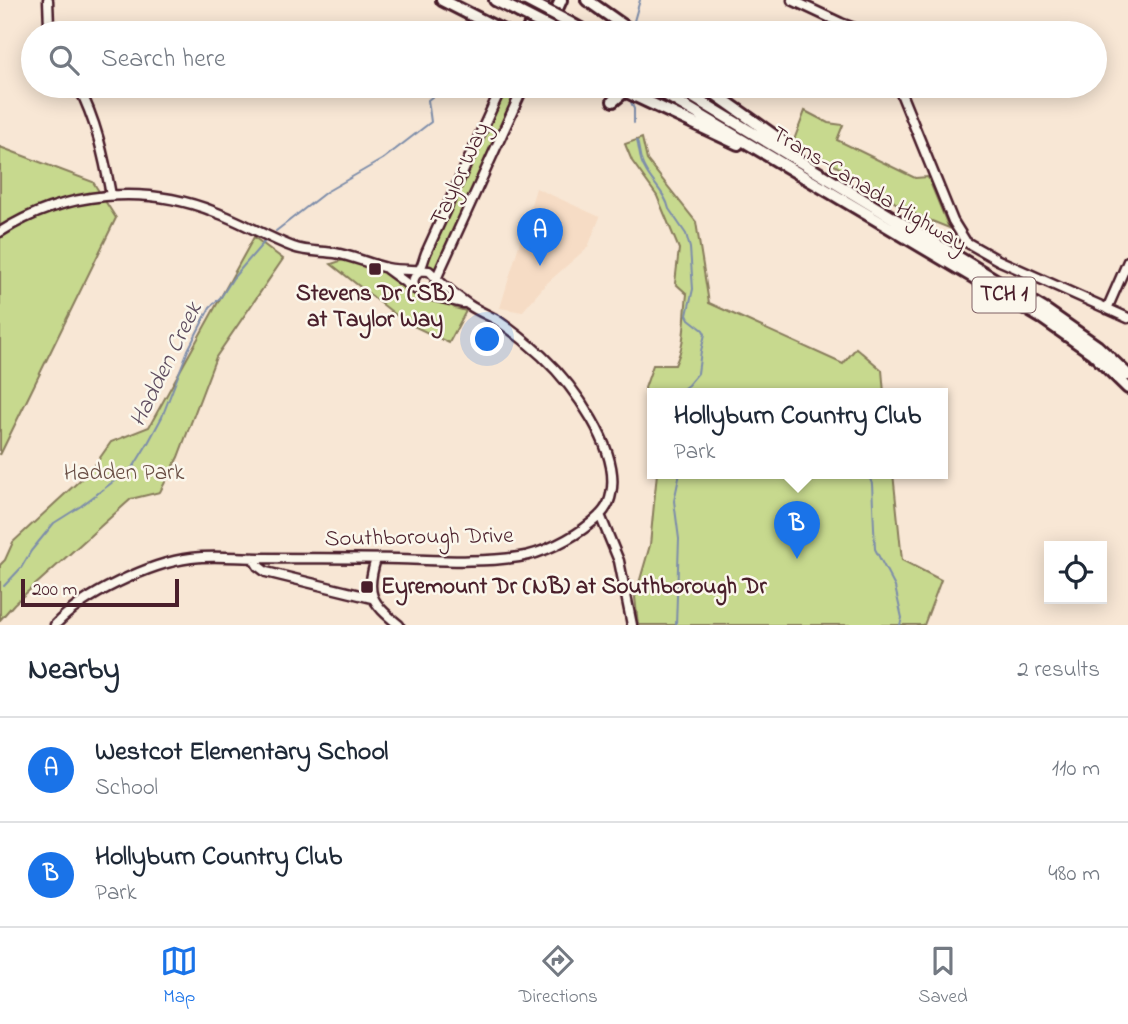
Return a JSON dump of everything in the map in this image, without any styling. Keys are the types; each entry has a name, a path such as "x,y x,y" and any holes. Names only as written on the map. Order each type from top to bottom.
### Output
{"highway":[{"path":"442,0 483,21"},
{"path":"495,0 537,21"},
{"path":"526,0 566,21"},
{"path":"532,21 543,0"},
{"path":"582,0 608,15"},
{"path":"587,0 617,21"},
{"path":"551,21 560,2"},
{"path":"641,98 728,139 869,216"},
{"name":"Trans-Canada Highway","path":"672,98 1028,309 1092,353 1128,388"},
{"name":"Trans-Canada Highway","path":"696,98 1060,319 1097,346 1128,375"},
{"path":"720,98 839,185"}],"street":[{"path":"48,0 49,21"},
{"path":"792,0 837,21"},
{"path":"84,98 99,139 111,195"},
{"name":"Taylor Way","path":"419,271 497,98"},
{"name":"Taylor Way","path":"436,279 519,98"},
{"path":"903,98 953,221 961,235 973,247 1128,318"},
{"path":"0,232 61,204 111,195 138,195 168,198 216,212 296,248 337,253 385,267 429,271 470,305 511,330 544,358 562,376 602,438 612,466 611,494 600,515 619,561 632,625"},
{"name":"Taylor Way","path":"408,270 426,253"},
{"path":"1107,309 1128,261"},
{"path":"385,267 425,294 470,305"},
{"path":"415,289 413,278 419,271"},
{"path":"425,294 435,288 436,279"},
{"name":"Southborough Drive","path":"55,625 96,594 128,578 163,564 191,558 489,560 523,557 553,546 584,529 600,515"},
{"path":"253,558 266,572 372,598"},
{"path":"376,559 370,586 372,598 399,625"}],"shaded area":[{"path":"536,188 600,217 588,247 546,284 522,312 500,308"}],"green space":[{"path":"500,98 516,98 436,274 423,268"},
{"path":"805,111 828,123 843,125 837,140 915,178 928,177 949,228 912,213 794,140"},
{"path":"642,138 647,160 696,222 709,303 843,364 856,348 882,370 884,388 647,388 647,395 645,388 653,365 675,365 679,357 687,294 675,283 679,249 657,196 632,161 625,144"},
{"path":"0,147 93,182 116,218 0,455"},
{"name":"Hadden Park","path":"254,237 283,259 216,357 178,457 160,492 131,499 14,604 0,620 0,565 13,542 92,469 111,442 149,427"},
{"path":"346,259 389,274 408,292 426,300 448,303 466,311 449,343 405,322 331,264"},
{"path":"656,479 894,479 902,560 941,580 924,625 638,625 635,597 650,545"}],"waterway":[{"path":"634,21 640,0"},
{"name":"Hadden Creek","path":"276,231 326,192 383,159 431,122 428,100 431,98"},
{"path":"631,102 634,123"},
{"path":"637,141 643,166 686,234 690,248 693,289 687,315 705,334 698,373 684,388"},
{"name":"Hadden Creek","path":"4,586 21,568 54,523 134,466 162,417 188,350 210,307 266,240"},
{"path":"676,625 679,539 674,501 679,479"},
{"path":"870,479 875,549 895,587 902,618 900,625"}],"place":[{"name":"Westcot Elementary School","path":"540,266"},
{"name":"Stevens Dr (SB) at Taylor Way","path":"375,269"},
{"name":"Hollyburn Country Club","path":"797,559"},
{"name":"Eyremount Dr (NB) at Southborough Dr","path":"367,587"}]}
